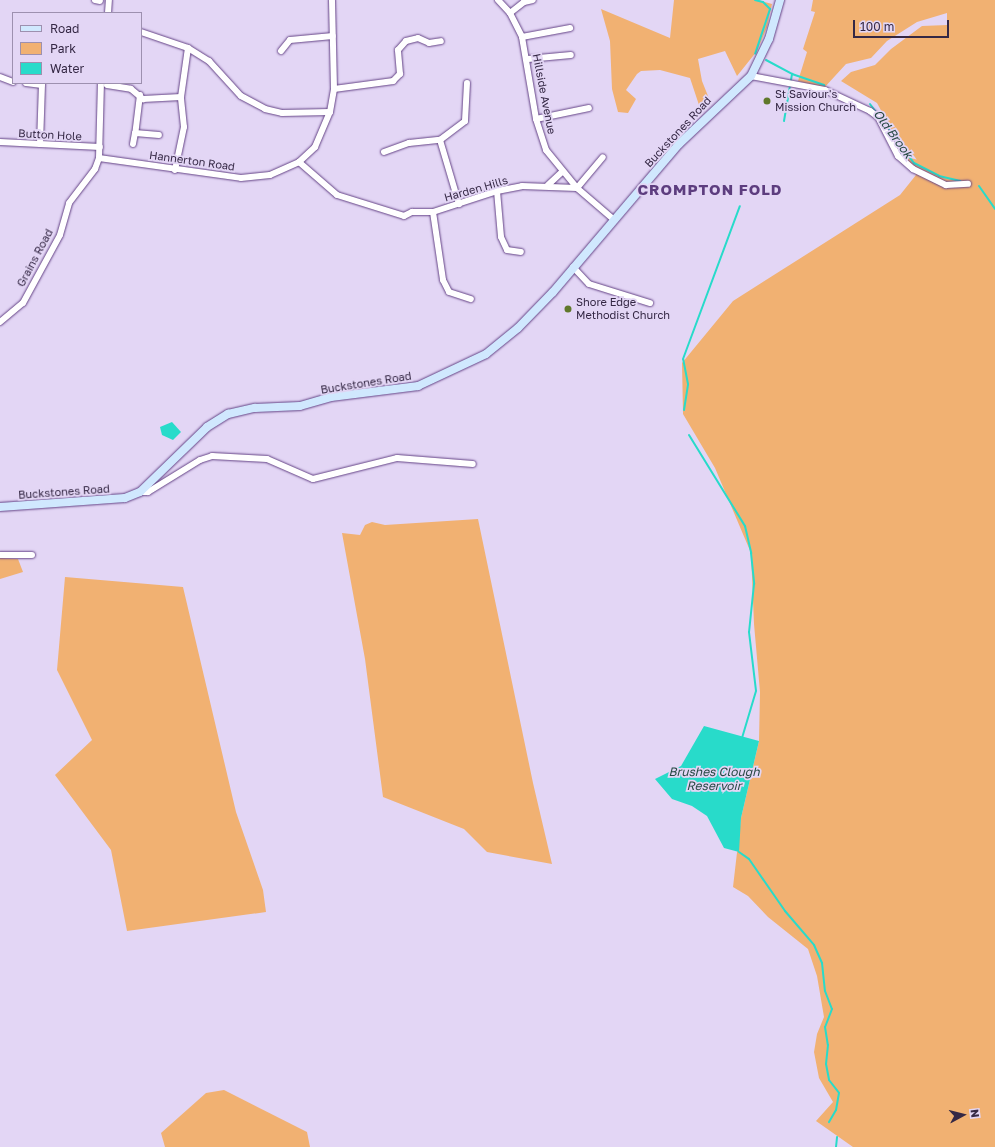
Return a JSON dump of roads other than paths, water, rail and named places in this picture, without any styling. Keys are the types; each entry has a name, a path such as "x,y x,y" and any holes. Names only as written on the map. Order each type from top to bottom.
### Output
{"main road":[{"name":"Buckstones Road","path":"0,507 110,501 140,492 207,427 228,414 255,408 300,406 331,397 418,386 486,354 523,323 679,144 752,76 769,40 780,0"}],"street":[{"path":"108,12 109,0"},
{"name":"Hannerton Road","path":"99,158 175,170 241,178 270,175 298,162 315,147 330,112 334,89 332,0"},
{"name":"Hillside Avenue","path":"498,0 510,13 522,37 528,59 536,119 546,150 562,172 577,188 613,219"},
{"path":"510,13 524,2 533,0"},
{"path":"522,37 570,28"},
{"path":"142,32 188,48 209,61 241,96 265,109 282,113 330,112"},
{"path":"282,51 290,40 333,36"},
{"path":"334,89 393,81 400,74 398,50 406,41 418,38 429,43 441,40"},
{"path":"175,170 184,127 181,97 188,48"},
{"path":"528,59 571,55"},
{"path":"752,76 796,83 825,90 870,111 878,117 898,156 913,169 946,185 968,184"},
{"path":"0,77 12,82"},
{"path":"384,152 409,143 440,140 465,121 467,83"},
{"path":"40,144 42,84"},
{"path":"104,84 130,88 143,99 181,97"},
{"name":"Grains Road","path":"0,322 23,303 60,235 69,203 89,179 99,158 104,84"},
{"path":"133,144 140,95"},
{"path":"536,119 589,108"},
{"path":"135,132 159,134"},
{"path":"440,140 459,204"},
{"name":"Button Hole","path":"0,142 100,147"},
{"path":"577,188 603,157"},
{"name":"Harden Hills","path":"298,162 337,195 354,202 404,216 412,212 433,212 497,191 548,185 577,188"},
{"path":"548,185 562,172"},
{"path":"497,191 501,237 507,250 521,252"},
{"name":"Harden Hills","path":"433,212 443,280 449,292 470,299"},
{"path":"573,267 589,284 650,303"},
{"path":"140,492 148,492 200,460 212,456 268,459 313,479 397,458 473,464"},
{"path":"0,555 32,555"}],"water":[{"path":"172,422 181,432 173,440 162,435 160,427"},
{"name":"Brushes Clough Reservoir","path":"704,726 759,741 741,818 739,852 724,848 707,816 692,806 672,799 655,779 681,766"}],"waterway":[{"name":"Old Brook","path":"755,0 763,2 770,9 755,54"},
{"name":"Old Brook","path":"766,60 792,74 824,85"},
{"path":"784,121 792,74"},
{"name":"Old Brook","path":"870,104 914,163 939,176 960,181"},
{"name":"Old Brook","path":"979,186 995,209"},
{"path":"684,410 688,384 683,359 740,206"},
{"path":"689,435 745,526 751,553 754,584 749,632 756,691 742,738"},
{"path":"739,852 749,859 785,911 814,945 822,963 825,991 832,1009 825,1027 828,1045 826,1064 829,1080 839,1093 836,1110 829,1122"},
{"path":"836,1147 837,1137"}],"place":[{"name":"St Saviour's Mission Church","path":"767,101"},
{"name":"Shore Edge Methodist Church","path":"568,309"}],"district":[{"name":"CROMPTON FOLD","path":"710,190"}]}
